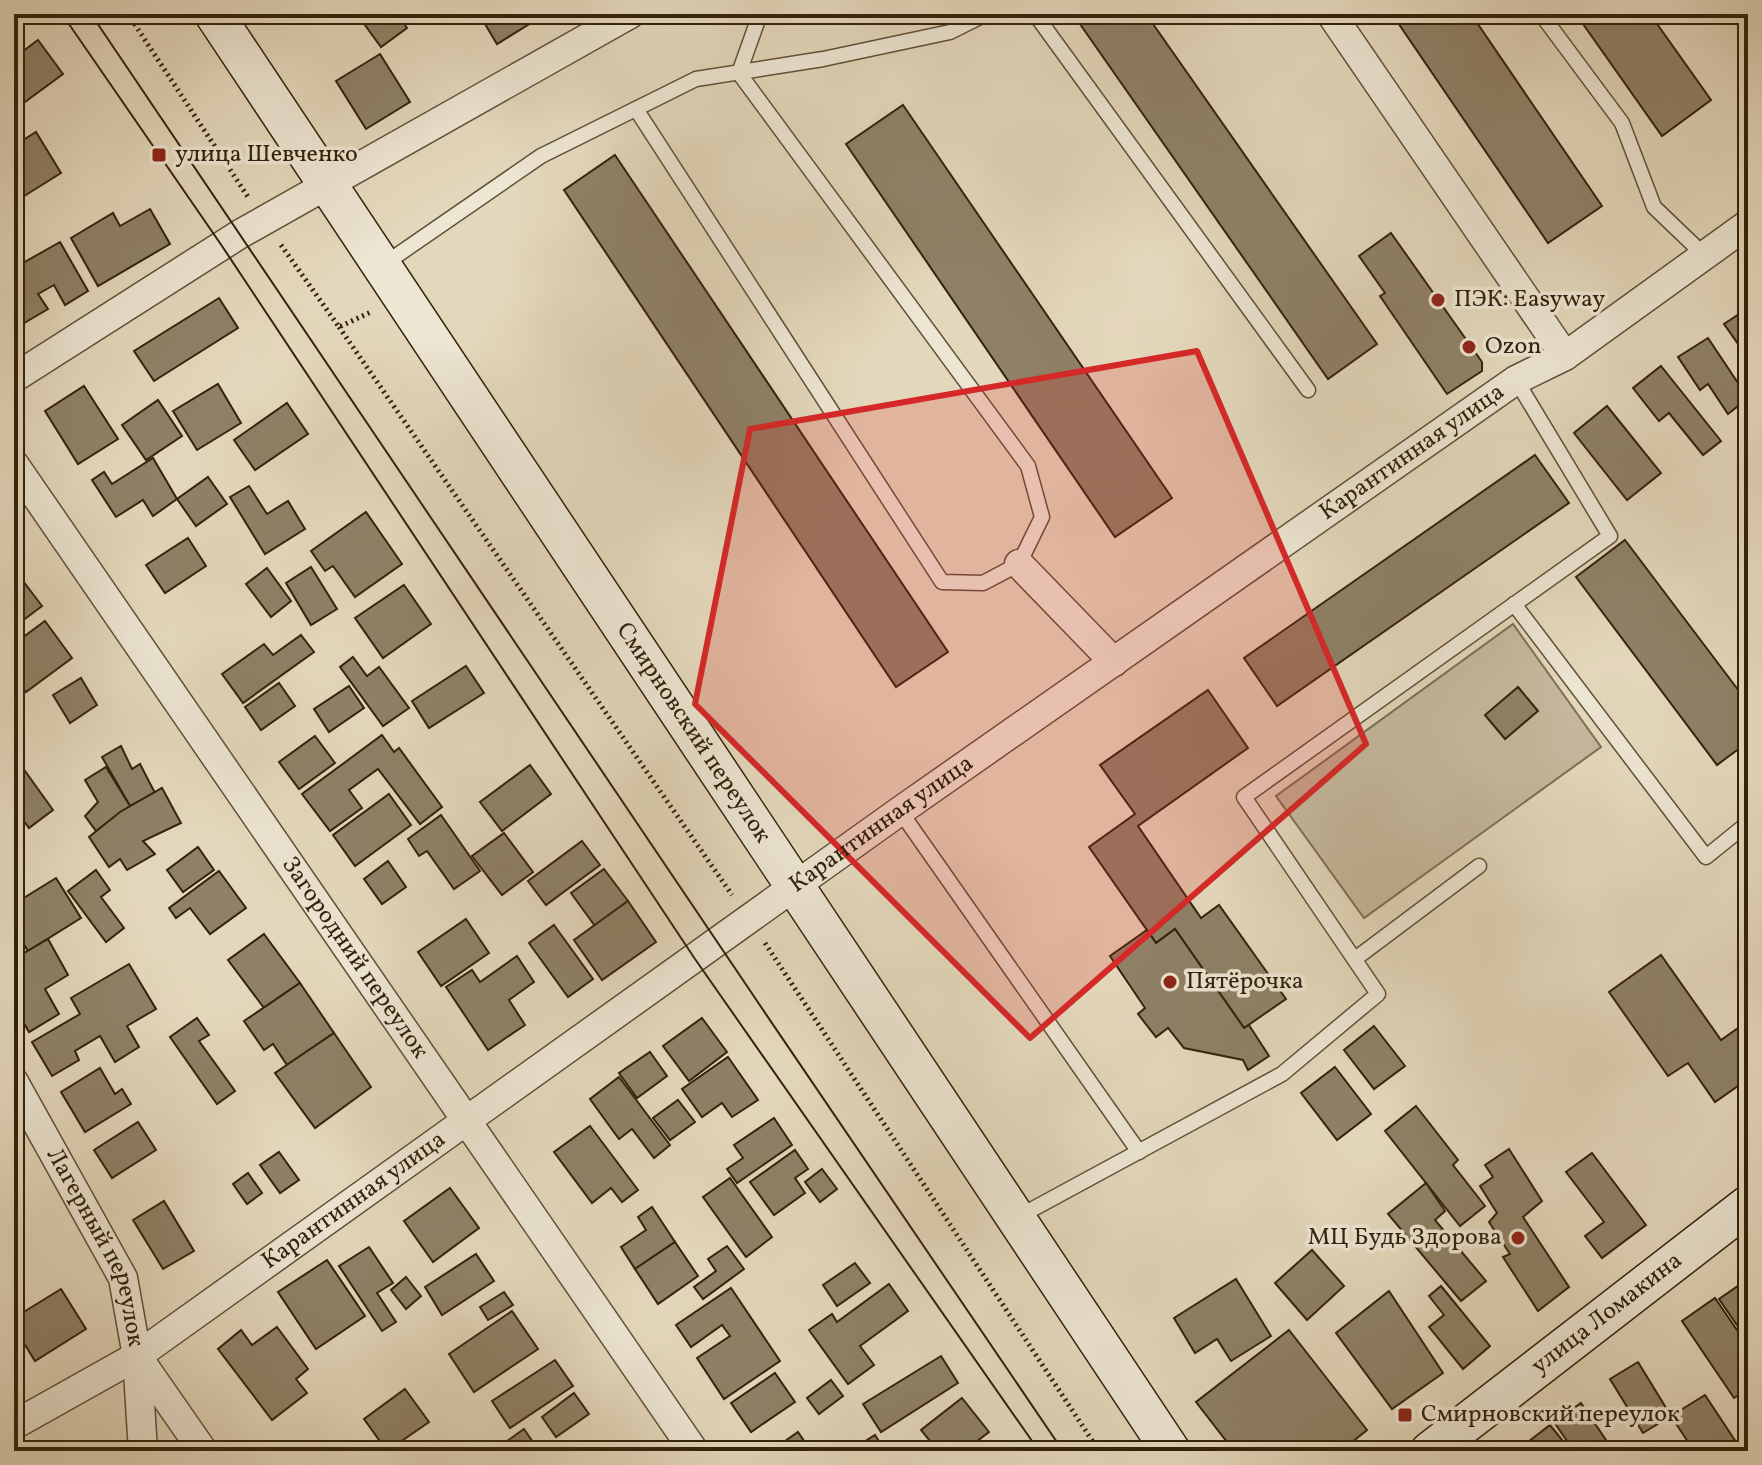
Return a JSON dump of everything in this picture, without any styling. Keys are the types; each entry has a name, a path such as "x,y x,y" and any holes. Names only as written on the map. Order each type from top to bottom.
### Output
{"main road":[{"name":"Смирновский переулок","path":"214,14 1171,1451"},
{"name":"улица Ломакина","path":"1430,1451 1748,1205"}],"street":[{"path":"14,378 240,234 630,14"},
{"path":"1331,14 1565,356"},
{"name":"Карантинная улица","path":"14,1425 137,1356 466,1124 900,811 1516,380 1565,356 1748,224"},
{"name":"Загородний переулок","path":"14,464 694,1451"},
{"path":"1019,564 1114,662"},
{"name":"Лагерный переулок","path":"14,1082 123,1278 137,1356 203,1451"},
{"path":"137,1356 143,1451"}],"lane":[{"path":"739,73 760,14"},
{"path":"383,265 541,156 696,79 950,32 986,14"},
{"path":"1035,14 1308,390"},
{"path":"1541,14 1622,123 1654,207 1703,254"},
{"path":"636,109 942,582 983,583 1019,564 1042,517 1028,466 739,73"},
{"path":"1017,1217 1282,1074 1378,994 1244,797 1610,536 1516,380"},
{"path":"1514,604 1706,857 1748,823"},
{"path":"900,811 1139,1152"},
{"path":"1355,959 1479,866"}],"path":[{"path":"339,327 750,920 1099,1451"}],"highlighted area":[{"path":"1197,351 1366,744 1030,1038 695,704 750,429"}],"shaded area":[{"path":"1513,624 1601,747 1364,918 1276,796"}],"building":[{"path":"363,14 397,14 407,28 381,47 359,17"},
{"path":"479,14 525,14 531,23 497,44"},
{"path":"1073,14 1146,14 1377,344 1328,379"},
{"path":"1392,14 1471,14 1602,206 1548,243"},
{"path":"1576,14 1650,14 1711,100 1662,136"},
{"path":"38,40 63,74 14,110 14,58"},
{"path":"380,54 410,102 366,129 336,81"},
{"path":"903,105 1172,498 1115,537 846,144"},
{"path":"36,132 61,173 21,198 14,187 14,146"},
{"path":"615,155 948,652 896,687 564,190"},
{"path":"150,209 170,244 98,286 71,238 113,213 120,226"},
{"path":"1391,233 1482,362 1482,371 1447,394 1380,296 1385,293 1359,256"},
{"path":"60,242 88,291 65,305 54,285 38,294 48,309 14,329 14,268"},
{"path":"219,298 238,328 154,381 134,351"},
{"path":"1748,308 1748,358 1724,324"},
{"path":"1708,338 1748,398 1728,414 1708,384 1700,390 1678,357"},
{"path":"1661,366 1721,441 1703,455 1669,413 1659,421 1633,388"},
{"path":"218,384 241,423 197,450 173,411"},
{"path":"84,386 118,439 78,464 45,411"},
{"path":"158,400 182,436 146,460 122,425"},
{"path":"287,403 308,434 255,470 234,440"},
{"path":"1607,406 1661,473 1627,500 1574,433"},
{"path":"1535,455 1569,503 1277,706 1244,658"},
{"path":"153,458 177,499 153,516 143,500 116,517 92,480 104,472 112,484"},
{"path":"208,477 227,504 196,526 177,499"},
{"path":"249,486 267,514 288,501 305,529 265,554 230,497"},
{"path":"366,512 402,564 355,597 333,566 325,571 311,551"},
{"path":"188,538 206,566 165,593 146,565"},
{"path":"1625,540 1748,703 1748,742 1717,765 1576,577"},
{"path":"311,567 337,609 311,625 286,583"},
{"path":"267,568 291,601 271,617 246,584"},
{"path":"14,569 42,606 14,627"},
{"path":"404,585 431,624 383,658 355,618"},
{"path":"45,621 72,658 26,692 14,675 14,644"},
{"path":"301,635 314,652 243,703 222,674 264,644 273,655"},
{"path":"353,657 367,676 379,667 409,708 383,726 340,667"},
{"path":"466,666 484,693 429,728 412,701"},
{"path":"81,678 97,705 70,723 53,695"},
{"path":"279,683 295,706 261,730 245,707"},
{"path":"349,686 364,708 329,732 314,709"},
{"path":"1518,687 1538,711 1505,739 1485,715"},
{"path":"1208,690 1248,748 1138,826 1201,918 1219,905 1286,999 1244,1028 1175,929 1156,943 1089,847 1135,814 1100,765"},
{"path":"382,735 394,752 399,748 442,807 420,824 378,769 349,790 362,808 330,831 302,794"},
{"path":"315,736 335,763 299,789 279,762"},
{"path":"121,746 132,769 140,764 155,793 130,806 102,757"},
{"path":"20,764 53,810 29,828 14,807 14,769"},
{"path":"530,765 551,794 502,831 480,802"},
{"path":"106,767 130,806 96,831 85,816 98,802 85,780"},
{"path":"162,788 181,823 143,841 155,854 127,870 120,859 109,867 89,837 120,812"},
{"path":"389,794 411,825 355,866 333,835"},
{"path":"441,815 480,871 454,889 427,851 419,856 408,839"},
{"path":"504,833 533,872 502,895 472,856"},
{"path":"582,841 600,865 546,905 528,881"},
{"path":"198,847 214,870 183,892 167,870"},
{"path":"388,861 406,887 382,904 364,879"},
{"path":"604,869 628,901 595,926 571,893"},
{"path":"96,870 110,890 101,897 124,928 106,942 68,891"},
{"path":"219,871 246,908 210,934 190,908 176,918 169,908"},
{"path":"56,878 81,918 28,951 14,928 14,904"},
{"path":"628,901 656,942 602,980 574,940"},
{"path":"466,919 489,953 441,986 418,952"},
{"path":"554,925 593,979 568,997 529,943"},
{"name":"Пятёрочка","path":"1175,929 1244,1028 1249,1025 1269,1056 1248,1070 1243,1060 1184,1048 1168,1028 1156,1037 1138,1014 1145,1008 1110,956 1147,930 1156,943"},
{"path":"264,934 300,983 264,1008 228,960"},
{"path":"48,939 68,975 45,989 59,1014 29,1032 14,1006 14,959"},
{"path":"1661,955 1721,1040 1748,1021 1748,1079 1715,1102 1688,1063 1668,1076 1609,992"},
{"path":"517,956 534,982 509,1000 525,1025 488,1050 446,987 472,970 480,982"},
{"path":"129,964 156,1009 127,1026 139,1047 115,1062 100,1036 75,1051 79,1060 52,1076 32,1042 80,1014 71,998"},
{"path":"300,983 334,1033 287,1065 273,1044 264,1050 244,1021"},
{"path":"197,1018 209,1035 199,1041 235,1091 217,1104 170,1037"},
{"path":"702,1018 727,1052 689,1081 663,1046"},
{"path":"1374,1026 1405,1066 1374,1089 1344,1050"},
{"path":"334,1033 371,1087 315,1128 275,1073"},
{"path":"650,1052 667,1076 637,1098 619,1073"},
{"path":"728,1057 758,1100 732,1117 722,1103 702,1117 682,1089"},
{"path":"1335,1067 1371,1114 1337,1140 1301,1093"},
{"path":"100,1068 115,1094 122,1089 131,1104 85,1132 61,1092"},
{"path":"619,1077 670,1145 654,1158 632,1129 619,1139 590,1099"},
{"path":"678,1100 695,1122 670,1140 653,1118"},
{"path":"1416,1106 1458,1160 1453,1165 1485,1206 1460,1226 1385,1131"},
{"path":"774,1118 792,1145 737,1183 727,1169 743,1158 734,1145"},
{"path":"138,1122 156,1150 112,1178 94,1150"},
{"path":"590,1126 638,1190 622,1202 611,1188 592,1203 554,1152"},
{"name":"МЦ Будь Здорова","path":"1509,1149 1542,1201 1523,1217 1569,1287 1538,1311 1503,1257 1510,1254 1489,1222 1497,1213 1480,1186 1493,1177 1485,1165"},
{"path":"795,1150 808,1169 795,1178 805,1193 774,1215 750,1182"},
{"path":"279,1152 299,1180 280,1193 260,1165"},
{"path":"1592,1153 1646,1225 1602,1258 1585,1236 1604,1222 1566,1172"},
{"path":"822,1169 837,1189 820,1202 805,1182"},
{"path":"248,1173 262,1193 247,1204 233,1184"},
{"path":"730,1178 772,1237 746,1257 703,1197"},
{"path":"1426,1183 1445,1211 1435,1220 1486,1281 1461,1301 1388,1214"},
{"path":"450,1188 479,1228 433,1262 404,1221"},
{"path":"164,1201 194,1251 163,1269 133,1220"},
{"path":"652,1207 675,1242 635,1269 621,1247 646,1230 638,1217"},
{"path":"675,1242 698,1276 658,1304 635,1269"},
{"path":"727,1246 744,1269 703,1299 694,1287 716,1271 708,1259"},
{"path":"369,1247 393,1283 377,1293 396,1322 382,1331 339,1266"},
{"path":"1312,1250 1344,1286 1307,1320 1275,1283"},
{"path":"476,1254 494,1281 442,1315 425,1287"},
{"path":"327,1260 365,1316 316,1349 278,1292"},
{"path":"855,1263 870,1283 837,1306 823,1285"},
{"path":"406,1277 421,1296 406,1309 391,1290"},
{"path":"1236,1279 1271,1336 1231,1361 1217,1339 1195,1353 1174,1318"},
{"path":"1748,1279 1748,1341 1719,1299"},
{"path":"889,1284 908,1311 860,1346 874,1365 848,1384 809,1330 832,1314 837,1322"},
{"path":"1441,1286 1490,1346 1463,1369 1429,1327 1444,1315 1429,1296"},
{"path":"731,1288 780,1361 724,1399 697,1358 730,1336 722,1325 691,1347 676,1325"},
{"path":"61,1289 86,1329 35,1361 14,1327 14,1318"},
{"path":"1389,1291 1443,1373 1392,1409 1336,1333"},
{"path":"504,1292 513,1305 488,1320 480,1307"},
{"path":"1715,1298 1748,1346 1748,1389 1734,1398 1682,1321"},
{"path":"512,1311 538,1349 474,1392 449,1354"},
{"path":"277,1327 308,1369 296,1379 307,1393 272,1420 218,1349 241,1330 252,1345"},
{"path":"1289,1330 1367,1430 1341,1451 1234,1451 1196,1402"},
{"path":"941,1356 958,1383 881,1432 863,1404"},
{"path":"555,1360 573,1386 510,1428 492,1401"},
{"path":"1638,1362 1671,1416 1643,1433 1610,1379"},
{"path":"775,1373 795,1402 751,1432 731,1403"},
{"path":"831,1380 843,1396 819,1414 807,1398"},
{"path":"405,1389 429,1422 387,1451 364,1419"},
{"path":"574,1393 589,1414 556,1437 542,1417"},
{"path":"1705,1395 1742,1451 1694,1451 1671,1416"},
{"path":"962,1398 989,1432 964,1451 938,1451 921,1430"},
{"path":"1581,1403 1606,1440 1596,1447 1599,1451 1574,1451 1554,1422"},
{"path":"1550,1425 1571,1451 1529,1451 1524,1445"},
{"path":"524,1429 539,1451 493,1451"},
{"path":"798,1432 811,1451 771,1451"},
{"path":"875,1435 885,1451 850,1451"}],"tram line":[{"path":"62,14 222,246 695,959 1039,1451"},
{"path":"91,14 1063,1451"}],"place":[{"name":"улица Шевченко","path":"159,155"},
{"name":"ПЭК: Easyway","path":"1438,300"},
{"name":"Ozon","path":"1469,347"},
{"name":"Пятёрочка","path":"1170,982"},
{"name":"МЦ Будь Здорова","path":"1518,1238"},
{"name":"Смирновский переулок","path":"1405,1415"}]}
